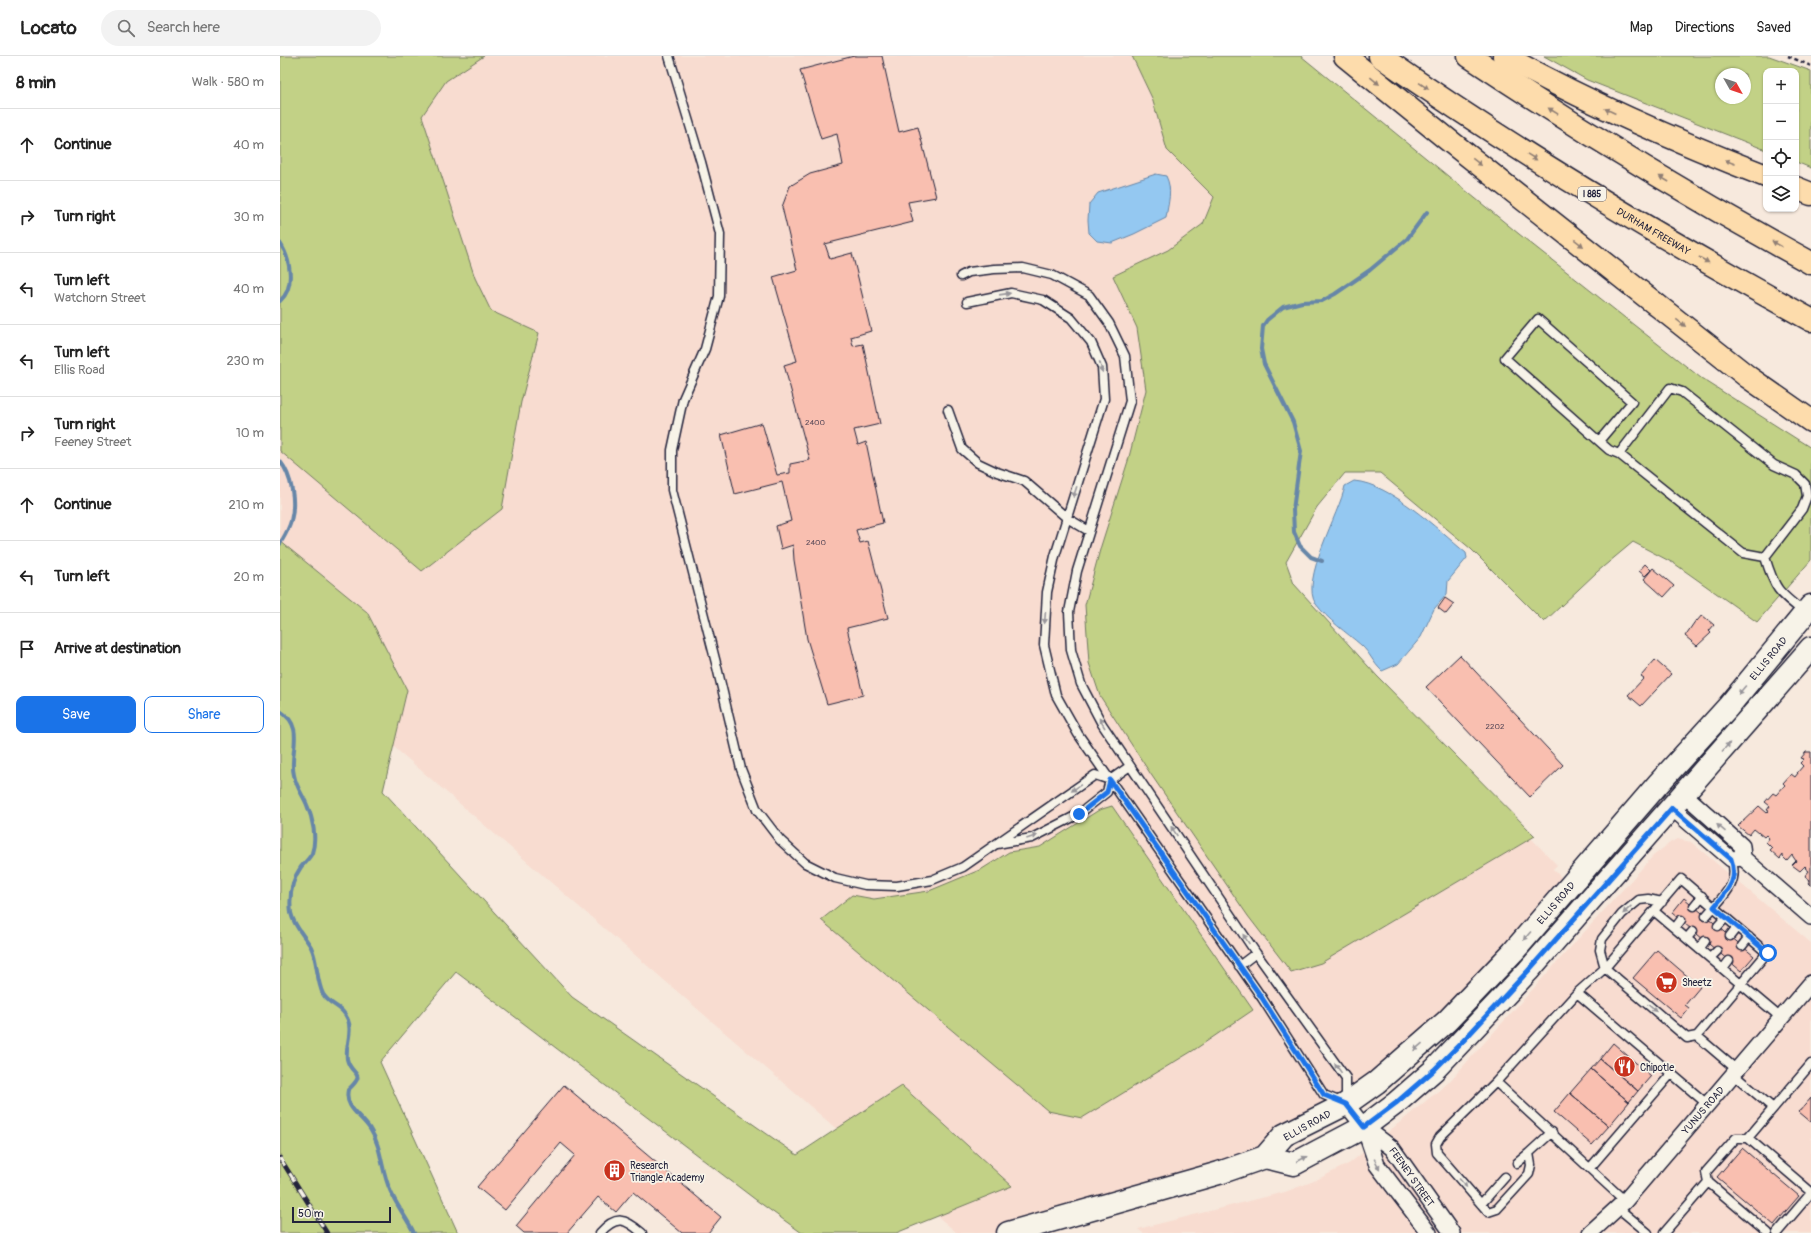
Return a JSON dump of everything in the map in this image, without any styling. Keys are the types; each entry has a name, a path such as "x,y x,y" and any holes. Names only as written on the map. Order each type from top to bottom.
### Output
{"highway":[{"path":"1345,56 1447,139 1736,367 1811,422"},
{"name":"DURHAM FREEWAY","path":"1380,56 1566,179 1696,256 1811,320"},
{"path":"1469,56 1612,148 1811,263"},
{"path":"1504,56 1587,100 1645,127 1763,175"},
{"path":"1799,189 1811,194"}],"main road":[{"name":"ELLIS ROAD","path":"1265,1157 1284,1135 1346,1104 1382,1077 1447,1021 1513,952 1658,784 1728,707 1808,610"},
{"path":"1008,1233 1219,1173 1265,1157 1294,1164 1364,1127 1396,1103 1439,1065 1528,971 1811,648"},
{"path":"1678,801 1677,785 1724,724 1728,707"},
{"path":"1590,901 1589,885 1632,832 1650,806 1658,784"}],"street":[{"path":"1678,801 1737,858 1811,917"},
{"name":"YUNUS ROAD","path":"1590,1233 1622,1204 1811,983"},
{"name":"FEENEY STREET","path":"1346,1104 1364,1127 1392,1148 1452,1233"},
{"name":"FEENEY STREET","path":"1364,1127 1377,1165 1429,1233"}],"lane":[{"path":"669,56 701,162 720,234 718,296 705,349 683,399 672,450 672,490 741,769 757,810 780,840 805,863 835,878 865,885 897,886 932,880 963,867 1095,775 1110,780"},
{"path":"961,276 969,272 1023,268 1052,275 1089,295 1112,329 1125,356 1130,401 1077,571 1069,612 1071,650 1084,691 1102,724 1256,953 1346,1078 1346,1104 1324,1095 1240,966 1078,734 1056,695 1044,645 1047,592 1055,556 1104,399 1102,367 1100,361 1091,342 1071,318 1042,300 1011,293 967,302"},
{"path":"1599,441 1632,402 1538,320 1505,358 1609,450 1619,454 1743,553 1765,557"},
{"path":"1619,454 1670,388 1682,392 1774,465 1796,475 1805,484 1807,496 1802,509 1775,542 1765,557 1772,581 1780,594 1808,610"},
{"path":"948,410 962,449 967,454 978,463 997,472 1024,481 1067,518 1089,531"},
{"path":"994,844 1032,838 1079,814 1107,792 1110,780 1130,766"},
{"path":"1706,916 1732,883 1737,858"},
{"path":"1529,1153 1531,1165 1529,1174 1497,1209 1488,1212 1437,1153 1436,1144 1440,1137 1496,1082 1577,994 1605,968 1662,902 1681,879 1768,953 1697,1036 1687,1038 1605,968 1600,950 1602,939 1622,914 1639,900 1648,899 1662,902"},
{"path":"1694,906 1702,896"},
{"path":"1654,910 1781,1018"},
{"path":"1718,926 1726,917"},
{"path":"1674,928 1681,920"},
{"path":"1730,936 1737,927"},
{"path":"1687,938 1693,931"},
{"path":"1742,946 1749,937"},
{"path":"1699,949 1706,941"},
{"path":"1710,958 1717,950"},
{"path":"1240,966 1256,953"},
{"path":"1722,969 1729,961"},
{"path":"1577,994 1707,1104"},
{"path":"1697,1036 1773,1108"},
{"path":"1748,1138 1811,1064"},
{"path":"1590,1168 1671,1074"},
{"path":"1496,1082 1590,1168 1648,1233"},
{"path":"1517,1163 1552,1132"},
{"path":"1768,1233 1708,1182 1706,1172 1736,1138 1748,1138 1811,1192 1777,1233"},
{"path":"1481,1204 1505,1177"},
{"path":"1664,1233 1708,1182"},
{"path":"600,1233 608,1224 615,1220 626,1221 642,1233"}],"path":[{"path":"1788,56 1811,66"}],"shaded area":[{"path":"280,56 1253,56 1168,463 1557,865 1553,869 1564,880 1516,934 1394,1062 1284,1141 998,1233 957,1233 350,709 280,685"},
{"path":"1677,839 1691,842 1811,943 1811,1233 1143,1233 1138,1229 1285,1192 1314,1181 1350,1163 1448,1083 1653,856"}],"green space":[{"path":"280,56 484,56 446,81 422,116 475,278 491,311 539,333 521,402 502,509 422,571 280,451"},
{"path":"1132,56 1301,56 1519,234 1701,378 1811,448 1811,560 1757,622 1675,564 1633,542 1597,572 1544,622 1471,549 1380,473 1345,473 1317,507 1286,562 1294,584 1377,676 1535,836 1321,963 1291,972 1248,916 1150,773 1100,696 1089,663 1085,605 1101,546 1128,461 1146,390 1137,328 1113,276 1168,250 1203,224 1214,197 1167,150 1152,98"},
{"path":"1544,56 1769,56 1811,71 1811,168 1799,163 1799,68 1763,68 1763,149 1587,80"},
{"path":"280,541 367,612 407,690 383,791 572,997 797,1155 902,1086 1012,1186 896,1233 802,1233 756,1200 456,972 380,1062 458,1233 280,1233"},
{"path":"1112,806 1253,1010 1194,1050 1082,1118 1048,1111 821,920 852,895 874,899 929,891 982,869 1009,852 1040,847 1099,810"}],"water":[{"path":"1156,174 1166,176 1168,181 1169,197 1166,218 1112,243 1097,241 1089,233 1089,204 1098,193"},
{"path":"1354,481 1368,484 1383,490 1413,509 1466,553 1467,558 1448,581 1447,594 1434,609 1421,637 1398,664 1382,671 1361,645 1321,610 1316,604 1312,594 1316,564 1322,546 1342,498 1345,486"}],"building":[{"path":"854,56 882,56 899,132 918,127 936,197 908,202 913,222 825,244 830,259 852,253 871,331 851,337 853,346 863,344 880,424 854,430 858,445 866,442 883,523 856,530 860,543 868,541 888,618 847,628 863,695 827,704 807,639 794,560 793,545 781,549 776,526 791,521 782,482 735,494 721,435 762,423 777,475 790,473 790,464 810,460 784,365 797,361 773,277 797,270 782,207 790,186 810,174 843,165 837,134 821,139 800,70"},
{"path":"1645,564 1651,570 1645,576 1639,571"},
{"path":"1653,568 1674,586 1664,597 1644,579"},
{"path":"1445,598 1454,604 1446,614 1438,608"},
{"path":"1702,615 1714,625 1709,631 1711,633 1697,646 1685,636 1696,620 1697,621"},
{"path":"1460,655 1563,765 1530,797 1426,687"},
{"path":"1655,660 1671,674 1641,706 1628,695 1644,678 1641,676"},
{"path":"1806,752 1811,752 1811,886 1808,883 1810,880 1805,876 1809,871 1805,868 1805,866 1800,871 1792,865 1796,861 1792,855 1787,861 1783,855 1780,859 1770,850 1772,848 1766,842 1769,838 1766,835 1764,837 1754,829 1749,835 1738,826 1759,806 1767,813 1769,811 1767,810 1770,806 1765,802 1773,793 1776,795 1785,785 1783,783 1791,774 1795,777 1803,766 1800,763 1804,759 1801,758"},
{"name":"Sheetz","path":"1684,898 1754,956 1741,971 1672,913"},
{"name":"Sheetz","path":"1657,950 1700,987 1685,1005 1689,1008 1681,1018 1633,978"},
{"name":"Chipotle","path":"1613,1043 1651,1076 1638,1091 1600,1059"},
{"path":"1600,1059 1638,1091 1629,1102 1591,1069"},
{"path":"1591,1069 1629,1102 1609,1126 1570,1093"},
{"name":"Research Triangle Academy","path":"564,1085 721,1217 708,1233 682,1233 633,1192 616,1212 598,1197 567,1233 524,1233 516,1226 575,1155 561,1143 505,1210 477,1187"},
{"path":"1570,1093 1609,1126 1592,1145 1554,1112"},
{"path":"1811,1098 1811,1122 1799,1112"},
{"path":"1742,1148 1799,1196 1774,1225 1717,1177"}],"waterway":[{"path":"1322,561 1311,557 1300,546 1294,532 1293,510 1301,451 1293,422 1264,364 1261,349 1263,326 1267,320 1283,307 1302,302 1322,301 1370,270 1407,239 1427,212"},
{"path":"280,243 284,249 290,272 288,288 280,301"},
{"path":"280,461 290,482 293,498 290,524 280,544"},
{"path":"280,711 293,725 295,733 293,758 294,775 296,783 309,811 313,823 314,835 312,853 301,867 293,883 290,901 292,918 311,947 323,994 343,1012 348,1020 350,1029 347,1059 349,1065 358,1077 348,1090 347,1096 351,1107 367,1124 374,1136 390,1190 414,1233"}],"railway":[{"path":"280,1158 327,1233"}],"place":[{"name":"Sheetz","path":"1667,982"},
{"name":"Chipotle","path":"1625,1067"},
{"name":"Research Triangle Academy","path":"614,1171"}],"route":[{"path":"1079,814 1107,792 1110,780 1262,998 1324,1095 1346,1104 1364,1127 1396,1103 1434,1070 1463,1041 1528,971 1672,808 1731,859 1734,868 1732,883 1714,907 1768,953"}]}
